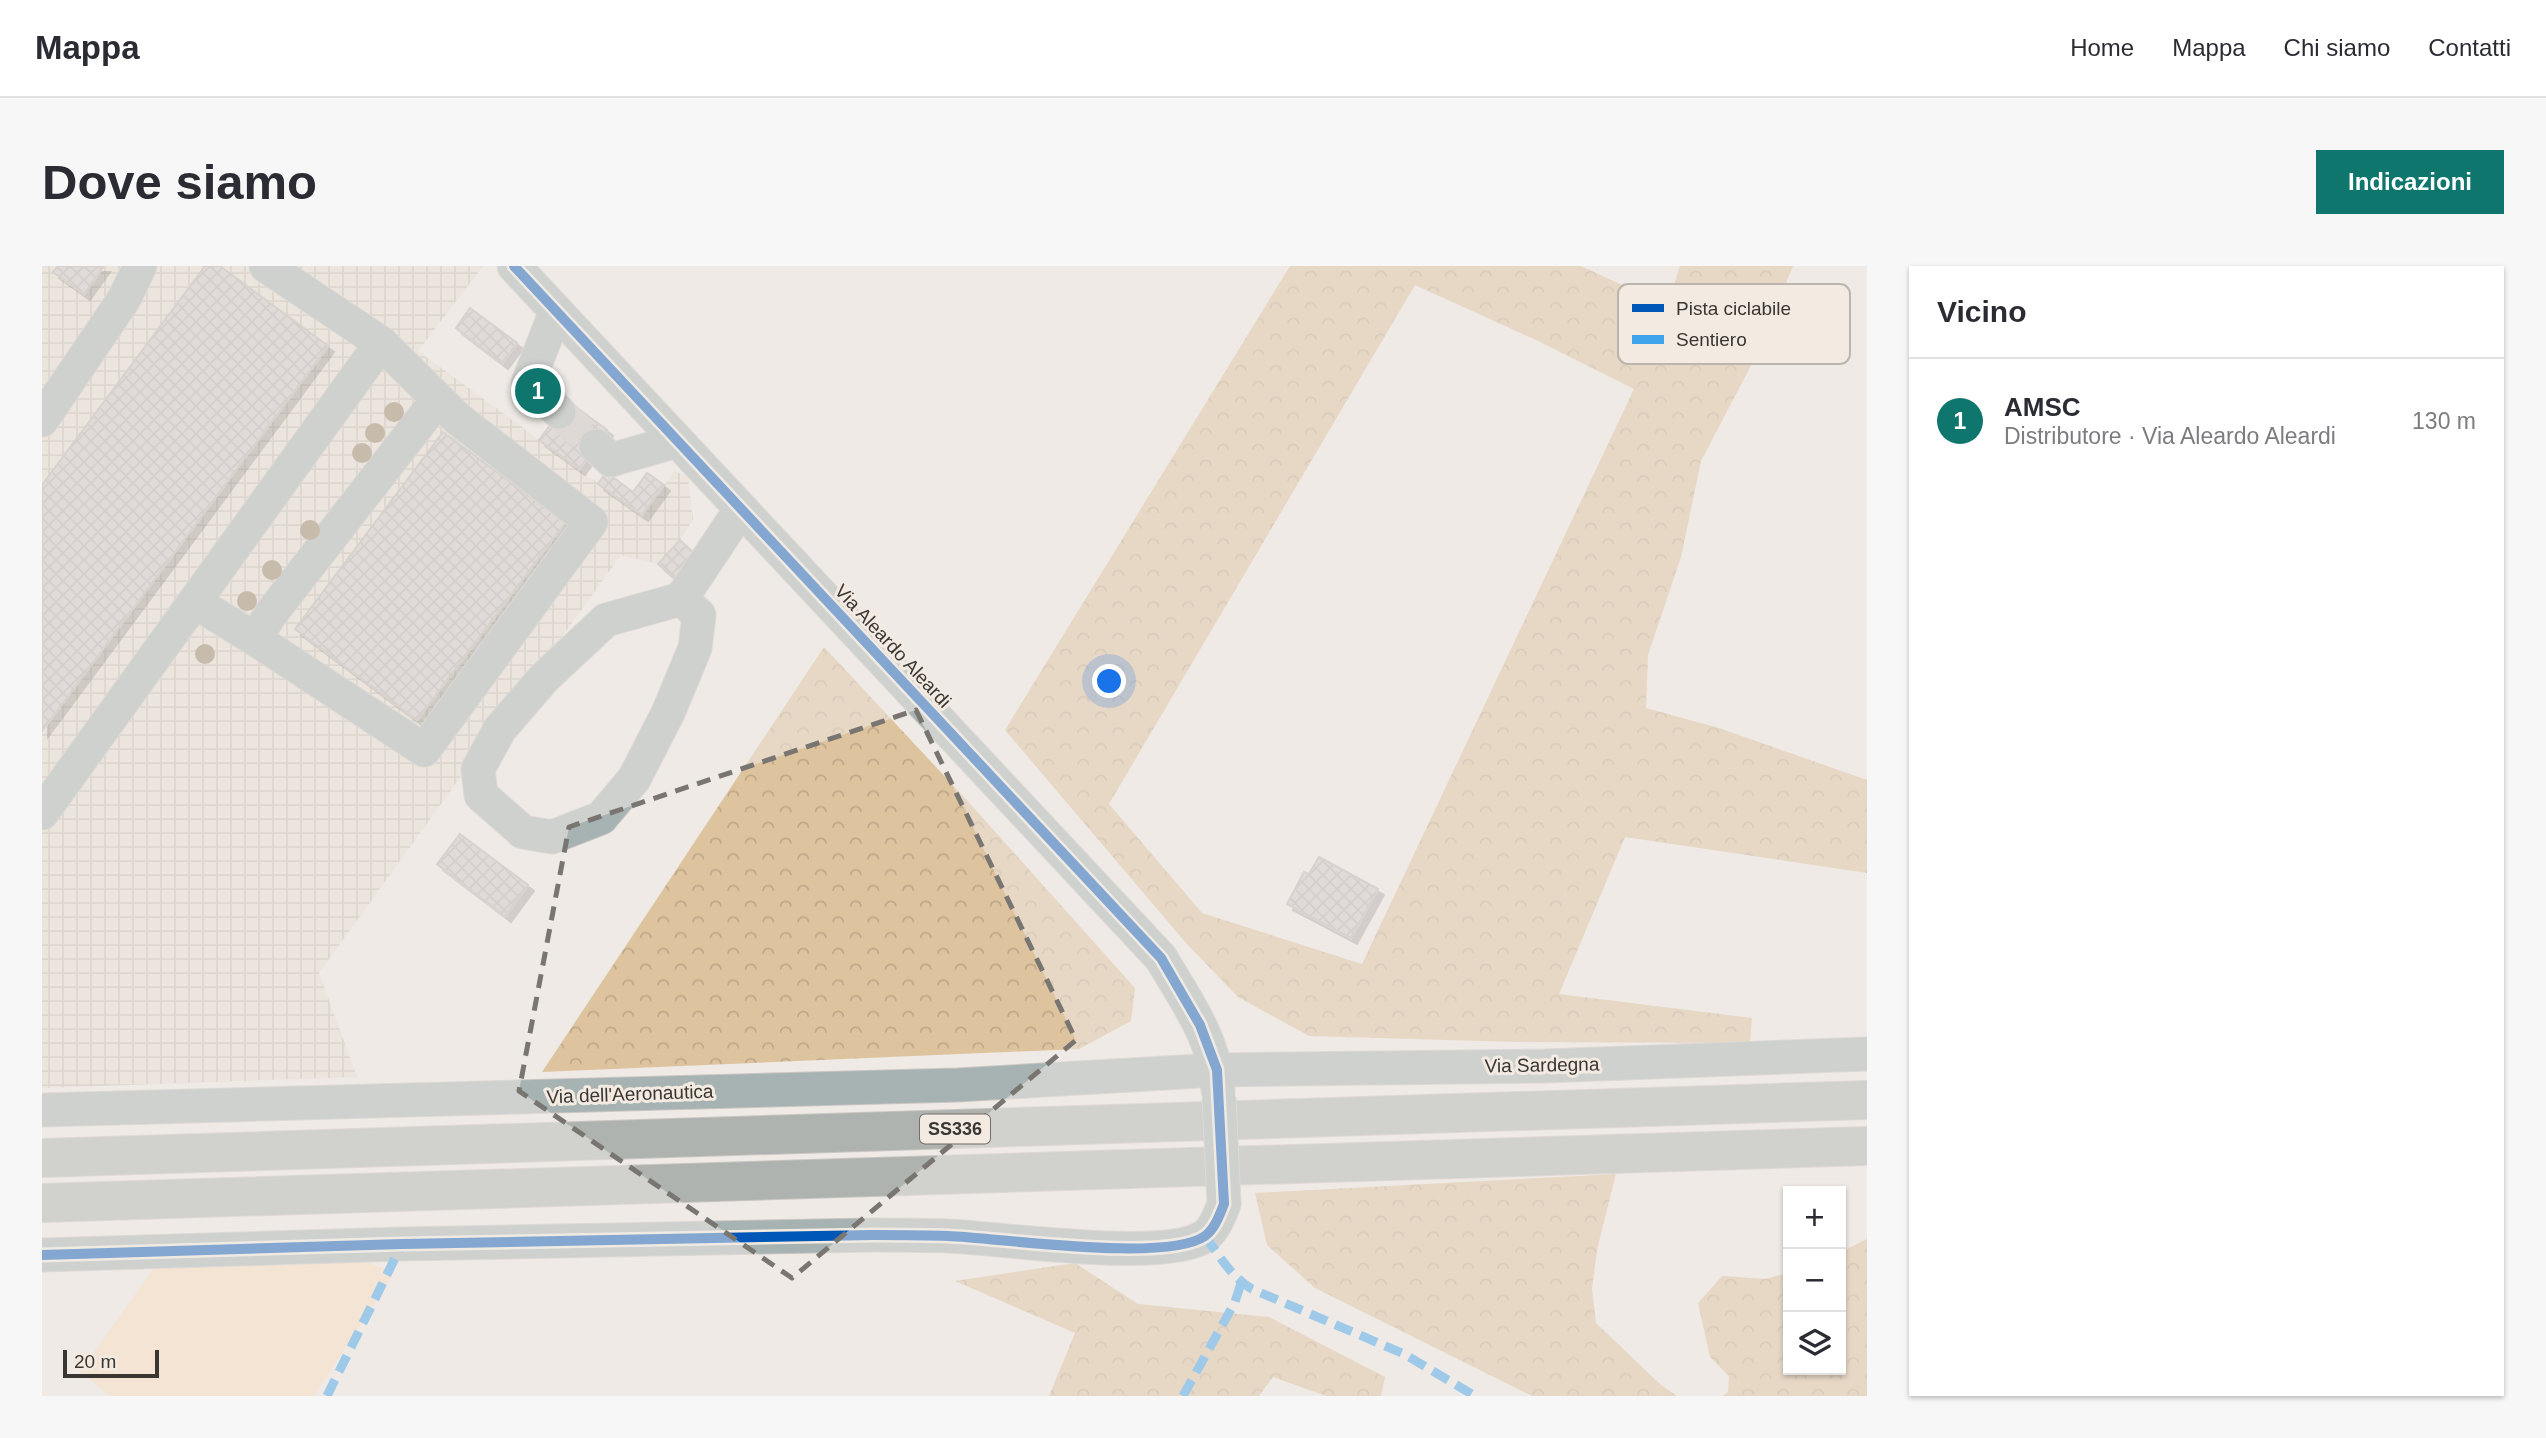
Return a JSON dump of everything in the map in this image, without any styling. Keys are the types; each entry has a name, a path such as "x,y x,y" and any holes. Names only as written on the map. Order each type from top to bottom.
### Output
{"highway":[{"name":"SS336","path":"42,1158 1867,1100"},
{"path":"42,1203 1867,1146"}],"street":[{"path":"42,420 124,299 140,266"},
{"path":"195,602 424,750 591,522 458,419 381,344 266,266"},
{"name":"Via Aleardo Aleardi","path":"42,1255 402,1244 873,1235 948,1236 1140,1249 1174,1247 1205,1236 1217,1220 1224,1204 1218,1084 1200,1025 1161,958 514,266"},
{"path":"556,311 528,383 559,412"},
{"path":"42,813 381,344"},
{"path":"255,639 270,615 438,399"},
{"path":"596,446 611,460 677,441"},
{"path":"681,599 699,615 695,648 668,713 634,779 601,818 552,837 523,832 481,795 478,769 500,729 544,678 606,620 681,599 741,509"},
{"name":"Via Sardegna","path":"1218,1084 1545,1066 1867,1054"},
{"name":"Via dell'Aeronautica","path":"42,1110 958,1085 1218,1084"}],"highlighted area":[{"path":"916,710 1076,1040 792,1278 519,1091 569,827"}],"shaded area":[{"path":"42,266 483,266 418,351 642,515 675,471 688,477 693,519 680,540 658,564 621,555 319,973 357,1077 42,1088"},
{"path":"353,1257 394,1273 314,1396 111,1396 80,1372 158,1263"}],"green space":[{"path":"1290,266 1581,266 1620,284 1618,364 1752,364 1701,461 1681,557 1648,655 1646,708 1719,728 1867,780 1867,873 1625,837 1559,994 1752,1018 1750,1043 1517,1042 1309,1036 1238,997 1186,943 1005,730","holes":["1415,285 1538,341 1634,389 1362,964 1202,913 1109,804"]},
{"path":"1680,266 1793,266 1786,284 1674,284"},
{"path":"824,647 964,797 1135,988 1131,1021 1079,1049 542,1072"},
{"path":"1616,1174 1597,1250 1592,1289 1596,1323 1661,1385 1677,1396 1532,1396 1315,1288 1267,1245 1255,1193"},
{"path":"1867,1239 1867,1396 1723,1396 1728,1392 1729,1376 1710,1357 1698,1303 1722,1276 1765,1279 1783,1274 1783,1375 1846,1375 1846,1250"},
{"path":"1075,1263 1138,1304 1269,1317 1385,1377 1381,1396 1326,1396 1273,1377 1259,1396 1049,1396 1075,1333 955,1281"}],"building":[{"path":"58,266 104,266 84,294 53,272"},
{"path":"205,266 220,266 328,346 42,731 42,485"},
{"path":"470,308 517,343 502,363 456,328"},
{"path":"568,401 607,430 579,469 539,440"},
{"path":"443,432 565,523 417,720 295,629"},
{"path":"606,472 633,492 647,473 664,485 642,515 598,484"},
{"path":"680,540 695,554 674,578 658,564"},
{"path":"460,834 528,885 505,916 437,864"},
{"path":"1319,857 1378,889 1351,938 1287,904 1304,872 1309,874"}],"tunnel":[{"path":"559,412 596,446"}],"marked path":[{"path":"1205,1236 1232,1272 1252,1289 1404,1354 1475,1396"},
{"path":"327,1396 402,1244"},
{"path":"1183,1396 1235,1302 1241,1283"}],"cycle path":[{"path":"42,1255 402,1244 873,1235 948,1236 1082,1247 1156,1248 1185,1244 1205,1236 1217,1221 1224,1204 1217,1070 1200,1025 1161,958 514,266"}],"place":[{"name":"AMSC","path":"538,391"}]}
